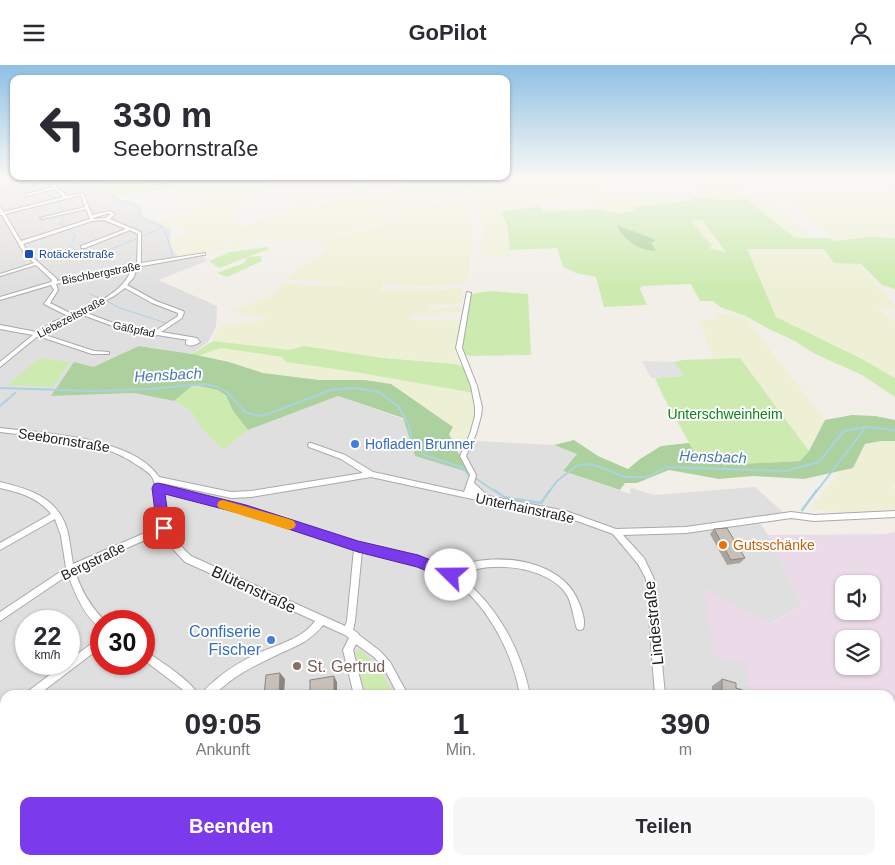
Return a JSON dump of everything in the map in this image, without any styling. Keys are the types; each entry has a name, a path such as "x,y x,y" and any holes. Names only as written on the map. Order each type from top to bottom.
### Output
{"street":[{"path":"1,214 27,255 53,278 56,290 47,304 71,315"},
{"path":"42,218 58,214"},
{"path":"89,214 92,219"},
{"path":"20,243 103,214"},
{"path":"106,220 113,214"},
{"path":"92,219 106,220 140,233 137,265 132,279 125,287 154,302 181,312 180,317 155,334"},
{"path":"83,247 129,229"},
{"name":"Bischbergstraße","path":"0,299 53,283 137,265 203,254"},
{"path":"0,275 36,264"},
{"name":"Liebezeitstraße","path":"2,363 38,334 125,287"},
{"path":"470,293 460,355 472,376 480,404 478,421 463,456 472,480 487,499"},
{"name":"Gäßpfad","path":"78,312 123,328 192,339"},
{"path":"0,327 38,334 87,352 107,353"},
{"name":"Seebornstraße","path":"0,430 117,449 143,465 157,479"},
{"path":"311,445 342,457 371,474"},
{"name":"Unterhainstraße","path":"157,479 231,495 251,495 371,474 566,514 616,532 686,531 791,515 814,518 895,513"},
{"path":"157,479 164,528"},
{"path":"467,495 472,480"},
{"path":"0,485 31,494 45,503 56,515 63,530 70,569 90,613"},
{"path":"158,488 246,510 358,547 418,561 451,575 483,605 501,629 516,659 524,690"},
{"path":"0,547 56,515"},
{"name":"Bergstraße","path":"0,617 70,569 164,528"},
{"name":"Blütenstraße","path":"164,528 172,542 188,559 351,634 377,654 387,665 400,690"},
{"name":"Lindestraße","path":"616,532 641,561 650,579 660,690"},
{"path":"358,547 348,650 358,690"},
{"path":"451,575 477,565 513,564 534,568 554,577 568,590 579,614 580,626"},
{"path":"214,690 237,670 254,660 313,632 321,621"},
{"path":"37,690 90,650"},
{"path":"155,663 189,690"}],"shaded area":[{"path":"0,214 142,214 142,216 171,228 170,243 178,257 202,254 207,261 158,280 217,306 216,327 208,342 192,354 139,346 93,367 51,396 134,393 174,401 190,410 203,430 223,450 248,430 338,396 403,419 415,456 467,471 459,453 476,441 554,445 577,454 563,471 630,494 631,488 654,495 755,487 784,513 756,517 768,535 802,606 769,624 704,589 746,663 749,690 0,690"},
{"path":"183,214 235,214 233,216 234,220 244,226 275,214 449,214 385,223 337,234 285,241 269,236 238,248 205,253 255,232 253,231 203,252 182,256 174,253 170,242 171,239 190,232 177,227 168,228 160,223"},
{"path":"456,214 467,214 471,218 469,276 461,283 421,286 383,282 380,291 439,291 461,287 464,296 461,304 429,305 430,309 461,307 461,312 412,314 411,320 461,321 455,351 460,363 383,358 304,346 289,350 213,341 221,325 236,325 270,318 231,311 269,297 283,283 313,286 345,285 346,283 287,279 298,269 326,253 326,249 309,239 346,234 390,224"},
{"path":"479,214 503,214 507,225 510,257 481,255 483,228"},
{"path":"765,214 784,214 813,237 795,238"},
{"path":"806,214 895,214 895,238 870,237 836,241"},
{"path":"702,220 726,252 710,249 709,247 711,246 691,221"},
{"path":"746,249 824,249 834,263 858,264 895,306 895,309 877,306 895,323 895,378 862,359 776,317"},
{"path":"716,313 746,316 825,420 809,451 740,358 713,359 699,320 719,320"},
{"path":"221,348 282,357 286,362 474,393 474,416 463,447 457,449 449,434 453,427 391,384 365,380 319,380 263,373 229,362 197,356"},
{"path":"642,361 674,362 684,376 651,378"},
{"path":"895,441 895,485 891,485 895,490 895,509 851,514 810,509 840,471 853,468 865,444"},
{"path":"895,532 895,690 749,690 745,663 714,657 704,589 770,624 802,606 768,535 885,534"}],"green space":[{"path":"502,214 765,214 795,238 828,238 836,241 870,237 895,238 895,289 882,285 861,264 834,263 824,249 747,249 776,317 862,359 895,378 895,397 862,375 815,354 795,341 746,316 722,308 713,301 700,301 691,284 642,286 640,289 647,305 604,307 596,277 576,273 563,267 557,248 510,250 507,225","holes":["702,220 726,252 710,249 709,247 712,246 691,221","621,226 655,240 651,243 650,251 628,241 618,228"]},
{"path":"617,225 656,240 651,243 656,251 644,249 633,244 623,235"},
{"path":"267,247 269,249 219,268 209,261 230,252"},
{"path":"261,256 262,261 227,277 217,273 244,263 248,257"},
{"path":"490,291 528,294 531,355 469,356 462,353 471,294"},
{"path":"213,341 289,350 304,346 383,358 456,364 466,368 474,393 286,362 282,357 221,348 197,356 192,354"},
{"path":"139,346 229,362 263,373 319,380 365,380 391,384 453,427 449,434 468,472 415,456 403,418 338,396 248,430 233,411 226,396 218,390 193,385 174,401 134,393 51,396 74,362 93,367"},
{"path":"39,358 70,362 53,387 8,385"},
{"name":"Unterschweinheim","path":"740,358 809,451 800,461 740,464 697,457 655,378 683,376 674,362"},
{"path":"193,385 218,390 226,397 233,411 248,430 223,450 203,430 190,410 174,401"},
{"path":"852,415 875,416 895,420 895,441 865,444 853,468 804,479 753,476 719,479 669,470 637,483 625,483 620,490 563,471 577,454 554,445 574,440 598,456 628,469 661,446 689,443 697,457 740,464 800,461 809,451 825,420"},
{"path":"360,650 378,666 391,690 365,690 354,653"}],"building":[{"path":"727,528 745,558 731,560 714,529"},
{"path":"280,673 279,690 264,690 266,675"},
{"path":"334,676 334,690 310,690 310,680"},
{"path":"722,679 736,683 736,688 742,690 722,690"}],"waterway":[{"path":"64,214 61,224 66,227"},
{"path":"138,214 138,216 163,227 142,237"},
{"path":"69,229 75,235 73,243"},
{"path":"165,230 173,257"},
{"path":"104,252 136,239"},
{"path":"69,244 81,256"},
{"path":"90,294 99,298"},
{"path":"107,301 120,308 166,323"},
{"name":"Hensbach","path":"0,388 94,391 150,389 204,384 218,387 227,392 246,413 262,416 331,390 355,388 379,392 398,406 408,423 412,440 424,455 461,467 470,476"},
{"path":"0,406 15,393"},
{"name":"Hensbach","path":"549,492 557,481 576,466 585,464 598,466 624,477 648,477 666,467 786,471 819,462 844,431 866,427"},
{"path":"816,492 866,427"},
{"name":"Hensbach","path":"866,427 895,430"},
{"name":"Hensbach","path":"475,478 496,492"},
{"name":"Hensbach","path":"494,490 504,497 541,503 550,490"},
{"path":"802,510 817,490"}],"slow traffic":[{"path":"223,505 246,510 289,525"}],"place":[{"name":"Rotäckerstraße","path":"29,254"},
{"name":"Hofladen Brunner","path":"355,444"},
{"name":"Gutsschänke","path":"723,545"},
{"name":"Confiserie Fischer","path":"271,640"},
{"name":"St. Gertrud","path":"297,666"}],"route":[{"path":"164,528 158,488 246,510 358,547 418,561 451,575"}]}
